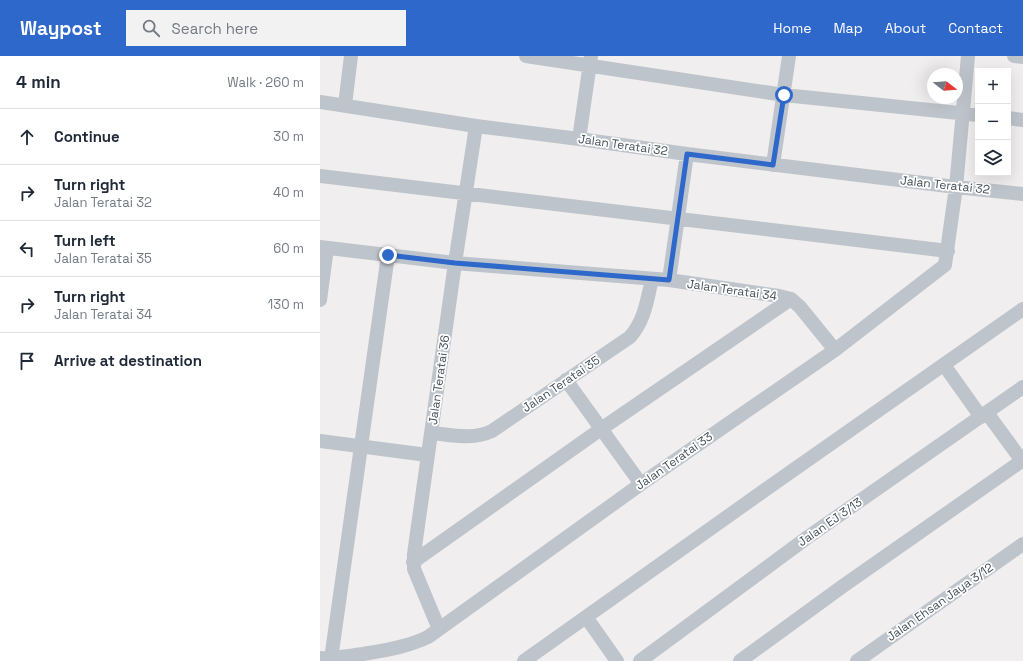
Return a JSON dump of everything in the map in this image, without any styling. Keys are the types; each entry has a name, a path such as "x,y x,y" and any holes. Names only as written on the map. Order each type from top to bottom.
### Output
{"street":[{"path":"345,106 350,56"},
{"path":"526,56 590,60 784,95 975,115"},
{"path":"773,165 789,56"},
{"name":"Jalan Teratai 33","path":"326,659 392,650 418,642 428,637 640,484 835,350 945,265 956,187 968,56"},
{"path":"1014,56 1023,57"},
{"path":"579,139 590,60"},
{"name":"Jalan Teratai 32","path":"320,102 476,126 687,154 1023,194"},
{"path":"1011,118 1023,120"},
{"name":"Jalan Teratai 36","path":"439,629 414,569 414,562 427,455 432,433 455,263 476,126"},
{"path":"669,280 687,154"},
{"path":"320,176 948,251"},
{"path":"320,300 324,247"},
{"name":"Jalan Teratai 34","path":"324,247 455,263 669,280 779,296 791,299 800,307 835,350"},
{"path":"326,659 361,446 388,255"},
{"name":"Jalan Teratai 35","path":"432,433 483,436 630,337 637,329 645,312 652,279"},
{"path":"414,562 601,429 791,299"},
{"path":"524,661 1023,309"},
{"path":"740,661 843,586 1023,461 944,365"},
{"path":"566,380 640,484"},
{"name":"Jalan EJ 3/13","path":"640,661 808,537 1023,387"},
{"path":"320,441 427,455"},
{"name":"Jalan Ehsan Jaya 3/12","path":"857,661 1023,544"},
{"path":"870,661 1023,553"},
{"path":"586,617 617,661"}],"route":[{"path":"388,255 455,263 669,280 687,154 773,165 784,95"}]}
